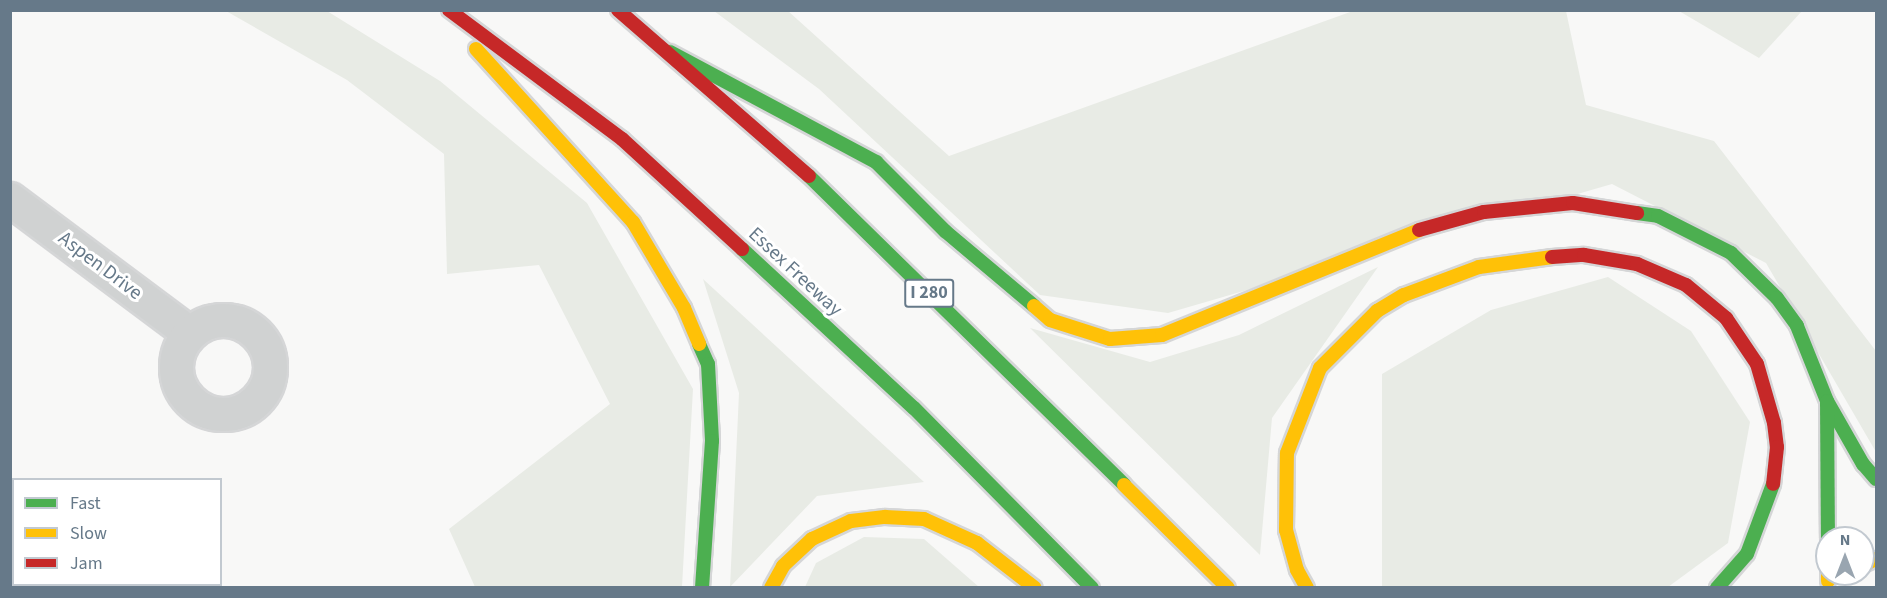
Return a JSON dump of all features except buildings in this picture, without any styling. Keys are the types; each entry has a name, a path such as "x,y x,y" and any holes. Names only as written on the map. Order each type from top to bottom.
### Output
{"main road":[{"path":"441,10 633,222 684,308 708,364 712,441 702,588"},
{"name":"Essex Freeway","path":"449,10 622,139 914,408 1092,588"},
{"name":"I 280","path":"618,10 670,52 825,190 1228,588"},
{"path":"670,52 876,162 945,231 1050,321 1110,339 1162,335 1434,224 1534,204 1573,202 1658,216 1731,253 1754,273 1797,326 1827,401 1863,464 1876,479"},
{"path":"1307,588 1297,570 1286,530 1287,453 1307,395 1327,360 1377,311 1434,282 1479,267 1526,258 1584,255 1637,264 1686,285 1726,318 1757,364 1774,423 1777,447 1772,493 1746,554 1717,588"},
{"path":"1827,401 1828,526"},
{"path":"771,588 783,566 812,539 851,521 885,518 924,519 977,543 1035,588"}],"street":[{"name":"Aspen Drive","path":"10,199 189,333"}],"shaded area":[{"path":"1802,10 1759,58 1679,11"},
{"path":"226,11 327,11 440,81 587,203 693,389 682,587 475,587 449,529 610,404 539,265 447,274 444,154 347,80"},
{"path":"714,11 788,11 949,156 1353,11 1566,11 1586,105 1714,141 1876,351 1876,452 1766,263 1612,184 1168,313 1040,295 819,89"},
{"path":"1378,267 1272,418 1260,555 1030,328 1150,362 1239,335"},
{"path":"1608,277 1691,331 1750,422 1728,543 1668,587 1382,587 1382,374 1491,310"},
{"path":"703,279 924,482 817,496 730,587 739,393"},
{"path":"864,537 924,539 979,587 805,587 816,563"},
{"path":"11,547 12,586 86,587 11,587"}],"traffic: fast":[{"path":"670,52 876,162 945,231 1034,306"},
{"path":"809,176 1124,485"},
{"path":"1637,213 1658,216 1731,253 1777,298 1797,326 1827,401 1863,464 1876,479"},
{"path":"742,249 914,408 1092,588"},
{"path":"699,344 708,364 712,441 702,588"},
{"path":"1827,402 1828,526"},
{"path":"1717,588 1747,554 1773,484"}],"traffic: slow":[{"path":"476,49 633,222 684,308 699,344"},
{"path":"1034,306 1050,320 1110,339 1162,335 1419,230"},
{"path":"1307,588 1297,570 1286,530 1287,453 1320,368 1377,311 1404,295 1479,267 1552,257"},
{"path":"1124,485 1228,588"},
{"path":"771,588 783,566 812,539 851,521 885,517 924,519 977,543 1035,588"}],"traffic: jam":[{"path":"449,10 622,139 742,249"},
{"path":"618,10 809,176"},
{"path":"1419,230 1484,212 1573,203 1637,213"},
{"path":"1552,257 1584,255 1637,264 1686,285 1726,318 1757,364 1774,423 1777,447 1773,484"}]}
